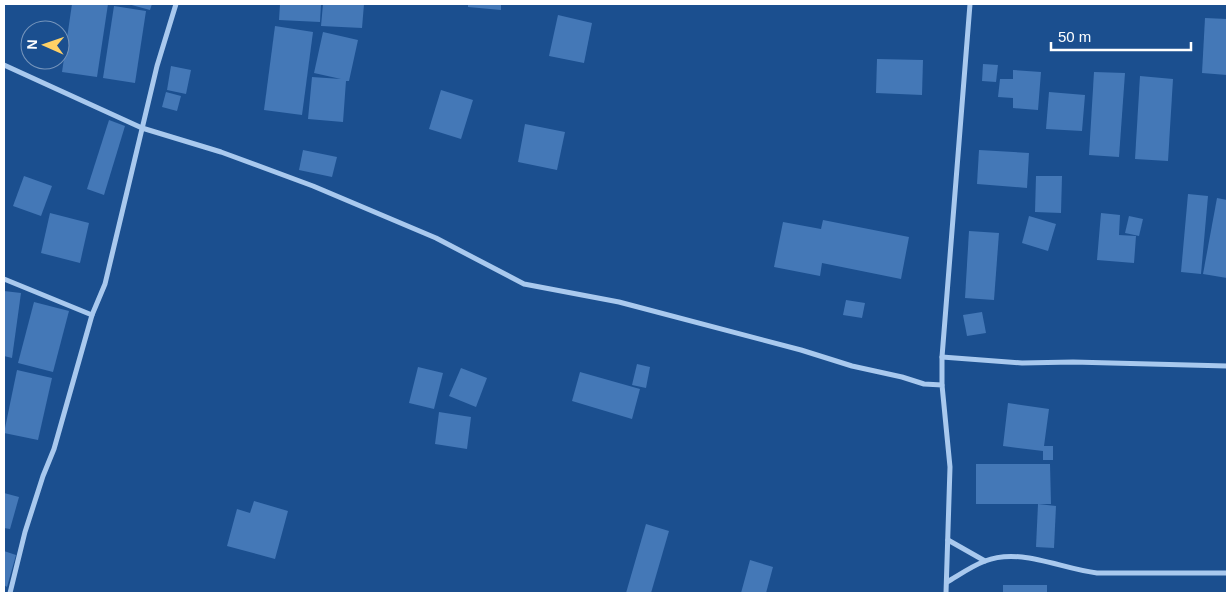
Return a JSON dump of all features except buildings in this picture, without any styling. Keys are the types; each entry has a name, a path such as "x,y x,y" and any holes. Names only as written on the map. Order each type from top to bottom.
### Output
{"street":[{"path":"10,593 25,532 43,476 54,450 92,315 105,284 156,66 176,4"},
{"path":"946,593 950,467 942,385 942,357 970,4"},
{"path":"4,65 142,128 221,152 313,186 436,238 524,284 619,302 801,350 852,366 924,384 942,385"},
{"path":"4,279 92,315"},
{"path":"942,357 1022,363 1074,362 1227,366"},
{"path":"948,540 985,561"},
{"path":"947,582 985,561 1000,557 1014,557 1097,573 1227,573"}]}
